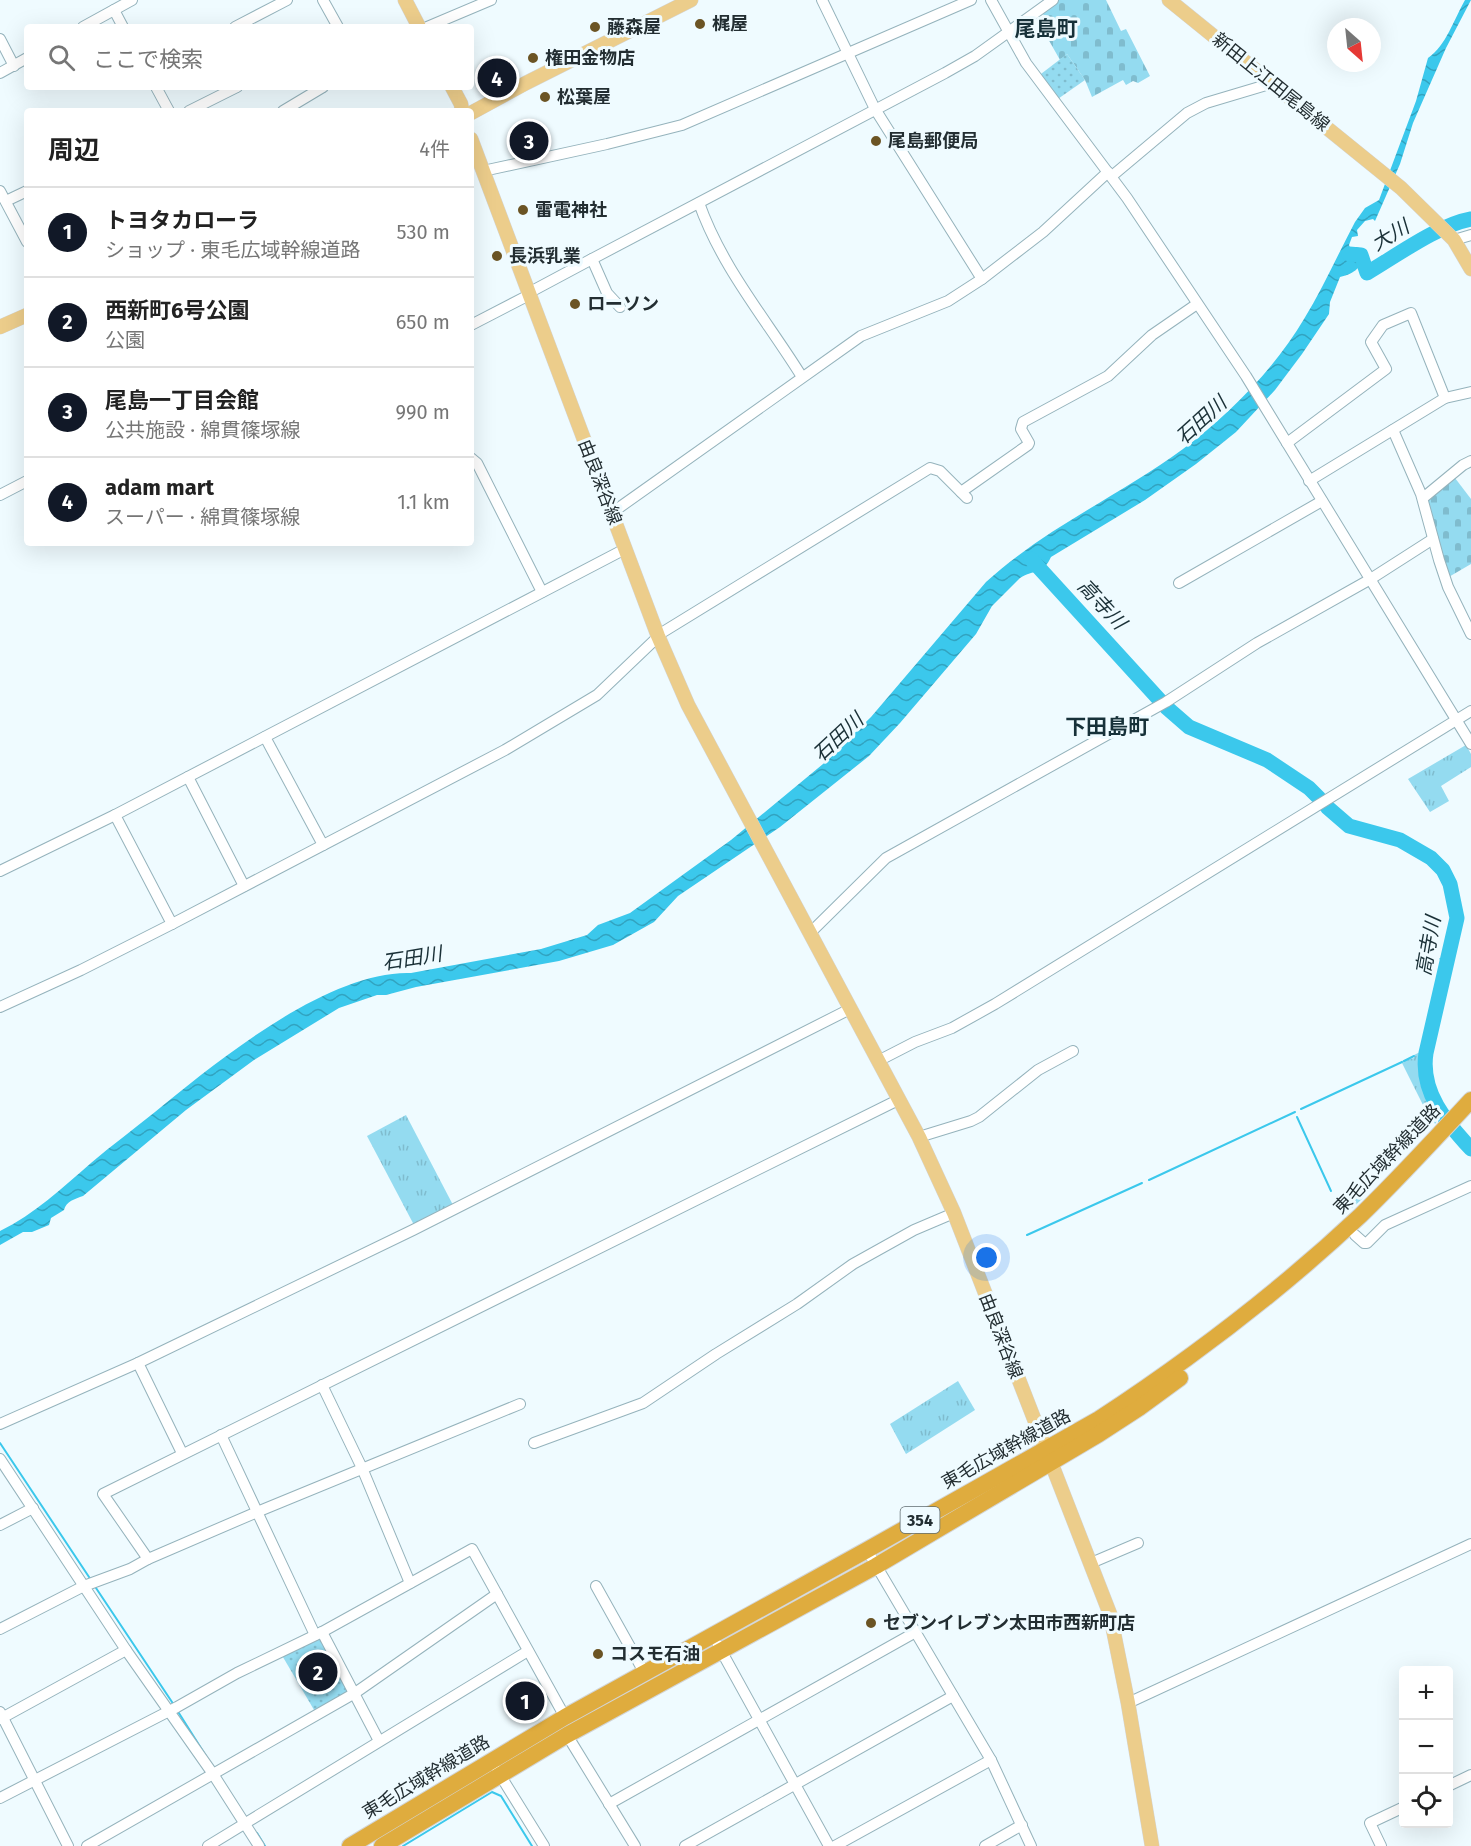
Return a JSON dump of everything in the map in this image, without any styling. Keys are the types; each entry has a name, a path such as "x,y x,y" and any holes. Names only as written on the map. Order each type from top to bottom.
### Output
{"highway":[{"name":"東毛広域幹線道路","path":"382,1846 565,1717 867,1550 1047,1455 1099,1434 1172,1384 1258,1318 1355,1235 1456,1125 1471,1100"},
{"name":"東毛広域幹線道路","path":"350,1846 495,1767 567,1735 876,1566 1047,1455 1133,1397 1252,1310 1361,1214 1456,1125"}],"main road":[{"path":"405,0 417,24"},
{"path":"474,111 691,0"},
{"name":"新田上江田尾島線","path":"1169,0 1401,188 1454,240"},
{"path":"454,90 462,108"},
{"name":"由良深谷線","path":"474,147 658,636 688,705 919,1137 954,1213 1110,1614 1128,1703 1149,1845"},
{"path":"1454,240 1471,267"},
{"path":"0,327 24,316"}],"street":[{"path":"88,24 132,0"},
{"path":"241,24 287,0"},
{"path":"434,24 491,0"},
{"path":"822,0 875,109 982,279"},
{"path":"483,171 682,125 971,0"},
{"path":"991,0 1026,63 1110,174 1246,376 1471,744"},
{"path":"474,323 960,65 1053,0"},
{"path":"326,1 335,24"},
{"path":"114,10 121,24"},
{"path":"0,39 14,66"},
{"path":"0,73 24,60"},
{"path":"613,513 861,336 948,301 982,279 1043,232 1110,174 1187,113 1206,103 1273,82"},
{"path":"158,90 167,108"},
{"path":"195,108 231,90"},
{"path":"288,108 318,90"},
{"path":"0,191 24,236"},
{"path":"6,201 24,192"},
{"path":"699,203 709,231 730,270 802,377"},
{"path":"1454,240 1471,235"},
{"path":"592,259 607,293 620,307"},
{"path":"0,1007 81,970 172,924 505,750 597,695 658,636 930,468 940,471 964,495 1028,446 1029,442 1021,429 1023,422 1108,376 1160,328 1197,304"},
{"path":"1287,443 1386,369 1371,342 1383,325 1411,313 1445,398"},
{"path":"1309,481 1445,398 1471,392"},
{"path":"1393,430 1423,498 1448,587 1471,634"},
{"path":"474,460 542,592"},
{"path":"1423,498 1471,461"},
{"path":"0,495 24,483"},
{"path":"1179,583 1322,501"},
{"path":"810,933 886,858 1162,704 1257,643 1369,580 1433,539"},
{"path":"0,871 115,815 626,549"},
{"path":"878,1061 915,1042 952,1028 995,1004 1471,711"},
{"path":"266,737 323,845"},
{"path":"188,777 244,886"},
{"path":"115,815 172,924"},
{"path":"0,1424 138,1363 413,1230 850,1009"},
{"path":"919,1137 971,1122 1038,1070 1073,1052"},
{"path":"148,1559 103,1494 898,1100"},
{"path":"1355,1235 1359,1240 1367,1243 1385,1225 1471,1186"},
{"path":"534,1443 643,1402 797,1304 853,1264 914,1230 954,1213"},
{"path":"138,1363 182,1454"},
{"path":"322,1385 362,1468 410,1583"},
{"path":"0,1629 84,1586 129,1569 362,1468 520,1404"},
{"path":"221,1435 318,1633 355,1693 380,1742"},
{"path":"0,1459 126,1650 213,1774 259,1846"},
{"path":"0,1526 33,1508"},
{"path":"1091,1563 1138,1543"},
{"path":"1128,1703 1471,1544"},
{"path":"0,1798 237,1673 318,1633 472,1549 565,1717"},
{"path":"867,1550 991,1760 1031,1846"},
{"path":"596,1586 644,1672"},
{"path":"87,1846 355,1693 497,1594"},
{"path":"609,1804 914,1632"},
{"path":"710,1636 722,1651 829,1846"},
{"path":"68,1846 1,1716 126,1650"},
{"path":"208,1846 528,1651"},
{"path":"685,1846 953,1696"},
{"path":"567,1735 635,1846"},
{"path":"835,1846 991,1760"},
{"path":"495,1767 544,1846"},
{"path":"1453,1784 1471,1775"},
{"path":"1381,1846 1370,1823 1399,1809"},
{"path":"985,1846 1022,1825"}],"green space":[{"path":"1059,0 1106,0 1121,31 1126,29 1150,76 1138,83 1133,81 1126,85 1123,80 1092,97 1085,80 1067,54 1060,60 1047,37 1051,35 1042,11"},
{"path":"1067,54 1085,80 1055,101 1037,77"},
{"path":"1455,478 1471,499 1471,564 1447,578 1427,502"},
{"path":"1466,745 1471,754 1471,767 1441,786 1449,801 1430,812 1408,779"},
{"path":"1441,954 1446,954 1421,1067 1426,1094 1440,1117 1435,1124 1401,1061 1414,1058 1414,1055 1420,1052 1441,963 1439,958"},
{"path":"406,1115 453,1205 414,1225 367,1136"},
{"path":"1358,1185 1363,1198 1346,1214 1337,1196"},
{"path":"958,1381 975,1410 906,1454 890,1424"},
{"path":"322,1632 355,1693 317,1715 280,1652"}],"water":[{"path":"1465,0 1471,0 1446,48 1413,123 1400,164 1375,221 1373,219 1365,221 1357,230 1358,236 1352,237 1349,245 1351,250 1356,247 1367,250 1363,260 1355,271 1340,277 1330,302 1329,314 1275,390 1236,432 1196,464 1145,500 1051,557 1045,567 1020,578 992,606 976,634 869,756 780,827 678,896 654,922 613,945 559,961 377,995 339,1008 254,1060 186,1110 83,1196 69,1202 64,1210 51,1218 49,1225 32,1232 23,1232 0,1245 0,1231 37,1209 210,1068 276,1022 310,1002 345,986 379,976 411,973 541,949 587,935 598,925 630,913 731,840 823,764 871,717 986,582 1033,545 1183,449 1217,422 1265,373 1304,319 1355,222 1365,208 1379,200 1416,101 1428,58 1440,47"}],"waterway":[{"name":"大川","path":"1349,254 1361,255 1367,273 1431,234 1471,219"},
{"name":"高寺川","path":"1031,559 1166,707 1189,727 1267,760 1309,788 1319,798"},
{"name":"高寺川","path":"1327,807 1349,826 1400,840 1431,858 1443,870 1450,884 1457,918 1426,1053 1425,1067 1427,1081 1437,1106 1471,1149"},
{"path":"1404,1061 1414,1056"},
{"path":"1301,1109 1402,1062"},
{"path":"1149,1180 1295,1112"},
{"path":"1297,1117 1331,1191"},
{"path":"1027,1235 1142,1183"},
{"path":"0,1443 91,1580"},
{"path":"94,1585 174,1705"},
{"path":"177,1710 206,1756"},
{"path":"403,1846 492,1792 501,1796 532,1846"},
{"path":"257,1833 265,1846"}],"place":[{"name":"梶屋","path":"700,24"},
{"name":"藤森屋","path":"595,27"},
{"name":"権田金物店","path":"533,58"},
{"name":"adam mart","path":"497,78"},
{"name":"松葉屋","path":"545,97"},
{"name":"尾島一丁目会館","path":"529,141"},
{"name":"尾島郵便局","path":"876,141"},
{"name":"雷電神社","path":"523,210"},
{"name":"長浜乳業","path":"497,256"},
{"name":"ローソン","path":"575,304"},
{"name":"セブンイレブン太田市西新町店","path":"871,1623"},
{"name":"コスモ石油","path":"598,1654"},
{"name":"西新町6号公園","path":"318,1672"},
{"name":"トヨタカローラ","path":"525,1701"}],"district":[{"name":"尾島町","path":"1046,29"},
{"name":"下田島町","path":"1107,727"}],"water label":[{"name":"石田川","path":"1201,420"},
{"name":"石田川","path":"838,737"},
{"name":"石田川","path":"412,958"}]}
